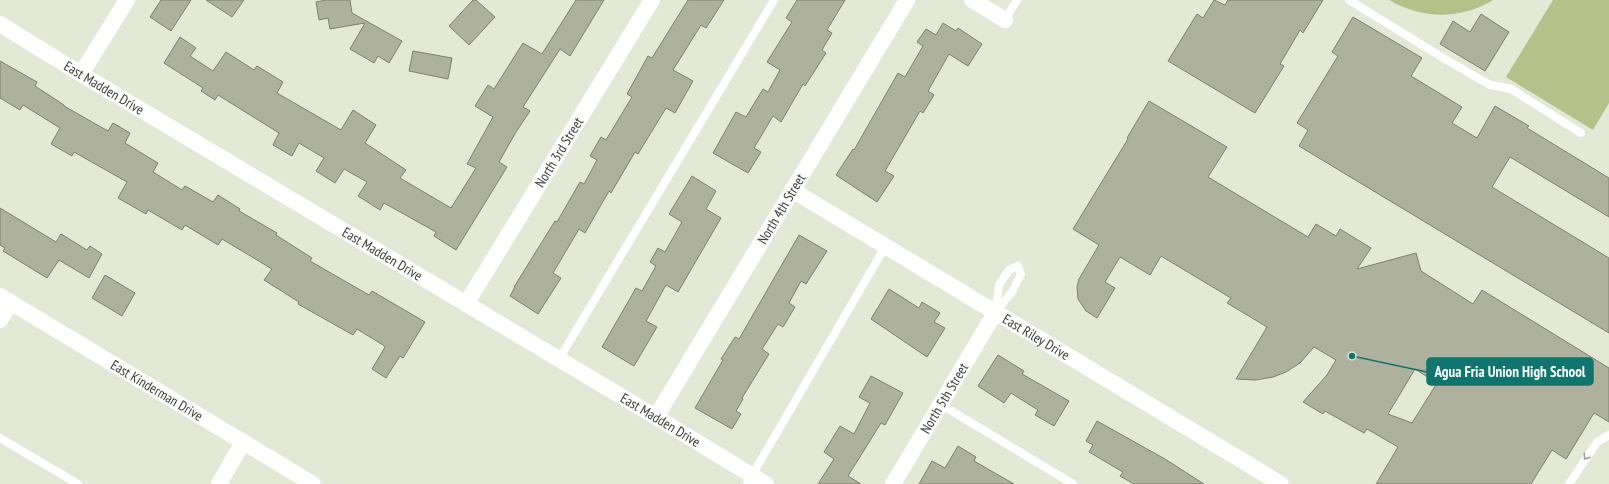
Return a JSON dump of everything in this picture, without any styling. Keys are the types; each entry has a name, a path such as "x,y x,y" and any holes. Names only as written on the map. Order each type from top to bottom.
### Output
{"street":[{"path":"81,74 127,0"},
{"name":"North 3rd Street","path":"466,304 652,0"},
{"name":"North 4th Street","path":"656,417 907,0"},
{"path":"972,0 1005,20"},
{"name":"East Madden Drive","path":"0,24 81,74 656,417 749,480 766,484"},
{"name":"East Riley Drive","path":"792,190 1281,484"},
{"path":"0,320 5,299"},
{"name":"East Kinderman Drive","path":"5,299 313,484"},
{"name":"North 5th Street","path":"893,484 995,313"},
{"path":"219,484 243,442"}],"lane":[{"path":"559,359 774,0"},
{"path":"1005,20 1017,0"},
{"path":"1349,0 1490,86 1511,89 1581,133"},
{"path":"749,480 885,246"},
{"path":"1018,266 1021,274 1012,292 995,313 1000,285 1009,270 1018,266"},
{"path":"940,404 1073,484"},
{"path":"1569,484 1597,442 1609,435"},
{"path":"0,438 78,484"}],"green space":[{"path":"1389,0 1493,0 1481,7 1468,11 1441,15 1414,11"},
{"path":"1553,0 1609,0 1609,103 1593,130 1506,77"}],"building":[{"path":"161,0 191,0 171,31 150,17"},
{"path":"206,0 244,0 232,17"},
{"path":"326,0 350,0 352,13 402,41 389,63 378,56 374,63 350,49 365,23 330,29 328,18 319,20 316,2"},
{"path":"473,0 476,0 495,17 469,45 449,26"},
{"path":"576,0 604,0 570,56 560,49 523,107 530,111 499,162 507,167 456,250 434,236 436,232 384,203 380,210 358,196 367,182 344,169 335,183 316,171 324,158 299,143 292,156 273,145 279,133 218,95 215,100 201,91 203,88 164,63 180,37 196,48 190,56 213,71 226,52 254,70 257,66 283,82 277,93 341,130 353,110 376,125 365,143 406,170 400,178 451,208 476,168 467,164 493,117 475,106 488,85 494,89 523,43 542,54"},
{"path":"688,0 724,0 706,28 701,25 673,70 693,81 675,113 666,108 638,154 635,152 611,193 609,191 585,233 579,229 553,273 561,278 538,314 510,296 514,287 555,221 557,222 580,182 584,184 597,160 590,156 601,137 606,140 632,97 627,94 648,56 652,58"},
{"path":"797,0 845,0 827,30 832,33 822,50 826,53 805,86 803,84 781,122 773,116 754,148 761,152 748,173 713,153 736,112 746,117 763,89 768,92 780,70 767,62 792,22 786,18"},
{"path":"1214,0 1225,5 1228,0 1323,0 1303,33 1300,30 1280,64 1284,66 1255,113 1168,61 1197,14 1203,18"},
{"path":"1481,14 1509,32 1485,71 1440,44 1453,21 1470,32"},
{"path":"1353,17 1422,58 1411,76 1462,107 1452,123 1477,138 1495,106 1529,126 1527,128 1609,178 1609,217 1510,157 1492,187 1609,258 1609,333 1299,146 1308,130 1297,123 1338,56 1332,52"},
{"path":"943,23 956,31 958,28 982,44 968,66 949,54 928,91 934,95 923,113 920,111 885,171 894,176 877,202 836,175 853,149 854,150 898,73 905,77 923,46 917,42 926,29 936,35"},
{"path":"413,51 452,58 448,79 409,71"},
{"path":"0,61 37,82 35,86 64,106 108,131 113,123 130,133 125,143 158,163 153,172 182,190 185,186 213,202 218,195 240,209 239,211 277,233 276,235 312,258 310,261 369,295 372,291 425,322 403,358 400,356 386,378 372,369 385,347 383,345 357,329 353,335 298,304 299,302 264,280 272,269 222,239 218,245 185,225 182,230 148,210 146,214 118,198 127,182 74,152 72,156 51,144 60,128 23,105 20,110 0,98"},
{"path":"1149,101 1227,147 1208,177 1308,237 1316,224 1336,236 1340,229 1371,248 1357,269 1416,253 1421,271 1473,304 1482,290 1609,368 1609,422 1594,413 1566,459 1552,450 1531,484 1376,484 1398,447 1367,429 1364,433 1325,411 1323,414 1303,402 1327,375 1336,360 1314,347 1300,363 1286,372 1273,377 1256,380 1236,379 1267,327 1227,303 1231,298 1161,256 1150,275 1120,257 1105,282 1115,288 1097,318 1086,311 1078,299 1077,287 1079,279 1099,245 1073,229 1128,139 1127,138","holes":["1415,369 1437,383 1412,423 1388,414"]},
{"path":"692,176 716,191 706,209 721,218 678,292 666,285 646,321 657,327 634,366 602,347 636,288 642,291 656,266 650,262 658,248 665,252 682,222 669,214"},
{"path":"0,208 56,242 61,234 87,250 90,246 102,254 89,278 59,260 47,278 3,251 5,248 0,245"},
{"path":"799,235 827,251 806,284 801,281 789,303 795,307 783,327 778,324 762,349 769,354 742,398 743,399 736,411 741,414 732,429 695,408 723,360 721,359 735,337 739,339"},
{"path":"105,275 135,293 122,316 92,298"},
{"path":"889,289 919,308 922,302 940,313 934,322 945,328 927,357 871,319"},
{"path":"998,355 1024,371 1022,374 1069,401 1054,426 1035,415 1038,410 1011,393 1004,403 978,386"},
{"path":"871,376 903,393 885,425 881,423 848,476 861,484 818,484 834,459 824,452 840,426 854,434 870,403 859,397"},
{"path":"1097,421 1165,459 1204,484 1134,484 1120,476 1123,472 1089,452 1093,445 1086,441"},
{"path":"958,446 976,457 974,461 1014,484 919,484 932,461 945,468"}],"place":[{"name":"Agua Fria Union High School","path":"1352,356"}]}
